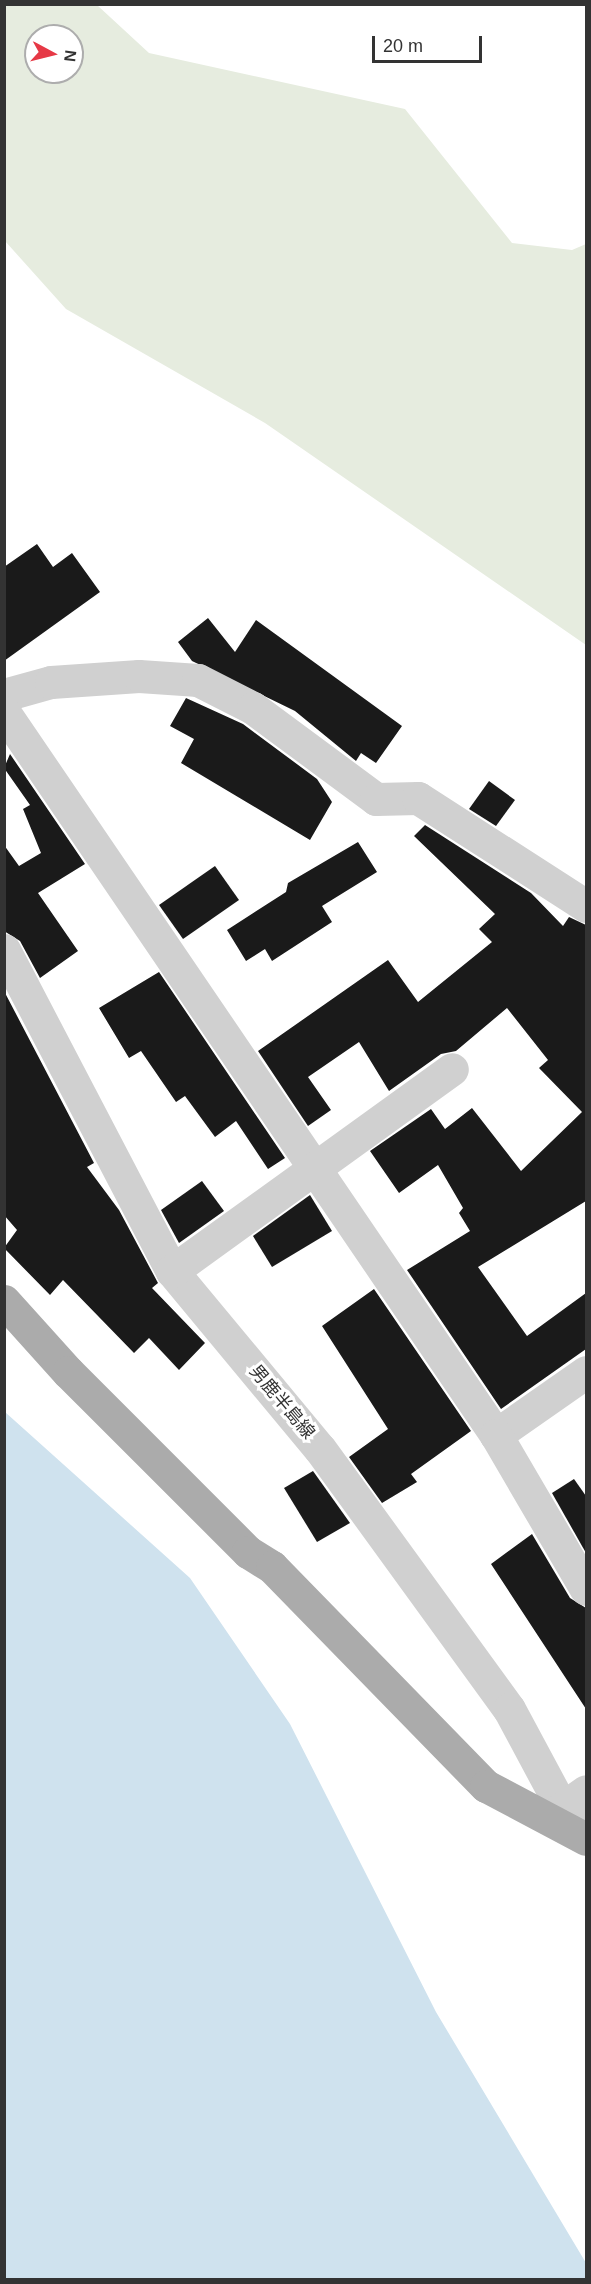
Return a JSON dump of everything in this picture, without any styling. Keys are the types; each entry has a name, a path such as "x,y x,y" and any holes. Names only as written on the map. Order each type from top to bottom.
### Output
{"main road":[{"name":"男鹿半島線","path":"4,1301 68,1372 248,1552 272,1567 486,1786 586,1838"}],"street":[{"path":"4,695 51,682 139,676 198,680 253,708 376,799 418,798 586,906"},
{"path":"4,712 496,1435 586,1589"},
{"name":"男鹿半島線","path":"4,951 172,1271 320,1449 574,1799 586,1838"},
{"path":"172,1271 313,1167 452,1069"},
{"path":"496,1435 586,1372"}],"shaded area":[{"path":"5,4 97,5 149,53 405,109 512,243 572,250 586,244 586,645 265,423 66,309 5,241"}],"water":[{"path":"5,1412 190,1578 290,1724 436,2012 586,2263 586,2279 5,2279"}],"building":[{"path":"37,544 53,567 72,553 100,592 4,661 4,567"},
{"path":"208,618 235,652 256,620 402,726 376,763 361,753 356,761 295,711 192,661 178,642"},
{"path":"186,698 243,724 317,779 332,802 310,840 181,763 194,739 170,726"},
{"path":"10,754 85,864 38,893 78,951 40,978 20,941 4,931 4,845 19,866 41,853 23,809 30,805 4,768"},
{"path":"489,781 515,800 496,826 469,809"},
{"path":"425,825 531,893 563,926 569,917 586,925 586,1201 478,1267 527,1336 586,1293 586,1349 501,1409 407,1270 470,1231 459,1213 463,1208 438,1165 399,1193 370,1151 431,1109 445,1129 472,1108 521,1171 582,1112 539,1068 548,1060 507,1008 456,1051 441,1054 389,1091 359,1042 308,1077 331,1110 308,1126 258,1051 388,960 418,1002 492,942 479,929 495,914 414,836"},
{"path":"358,842 377,872 322,906 332,922 272,961 265,949 246,961 227,930 286,892 288,883"},
{"path":"215,866 239,900 183,939 159,905"},
{"path":"159,972 285,1158 268,1169 236,1121 215,1137 185,1096 176,1102 141,1051 129,1058 99,1008"},
{"path":"4,991 94,1163 87,1167 119,1210 158,1283 152,1288 205,1343 179,1370 149,1338 134,1353 63,1280 50,1295 4,1248 17,1230 4,1215"},
{"path":"202,1181 224,1211 179,1243 161,1210"},
{"path":"310,1195 332,1231 272,1267 253,1236"},
{"path":"374,1289 471,1431 411,1474 417,1482 382,1503 349,1457 388,1429 322,1326"},
{"path":"313,1471 350,1523 317,1542 284,1488"},
{"path":"574,1479 586,1496 586,1553 552,1493"},
{"path":"532,1534 570,1598 586,1608 586,1709 491,1564"}]}
